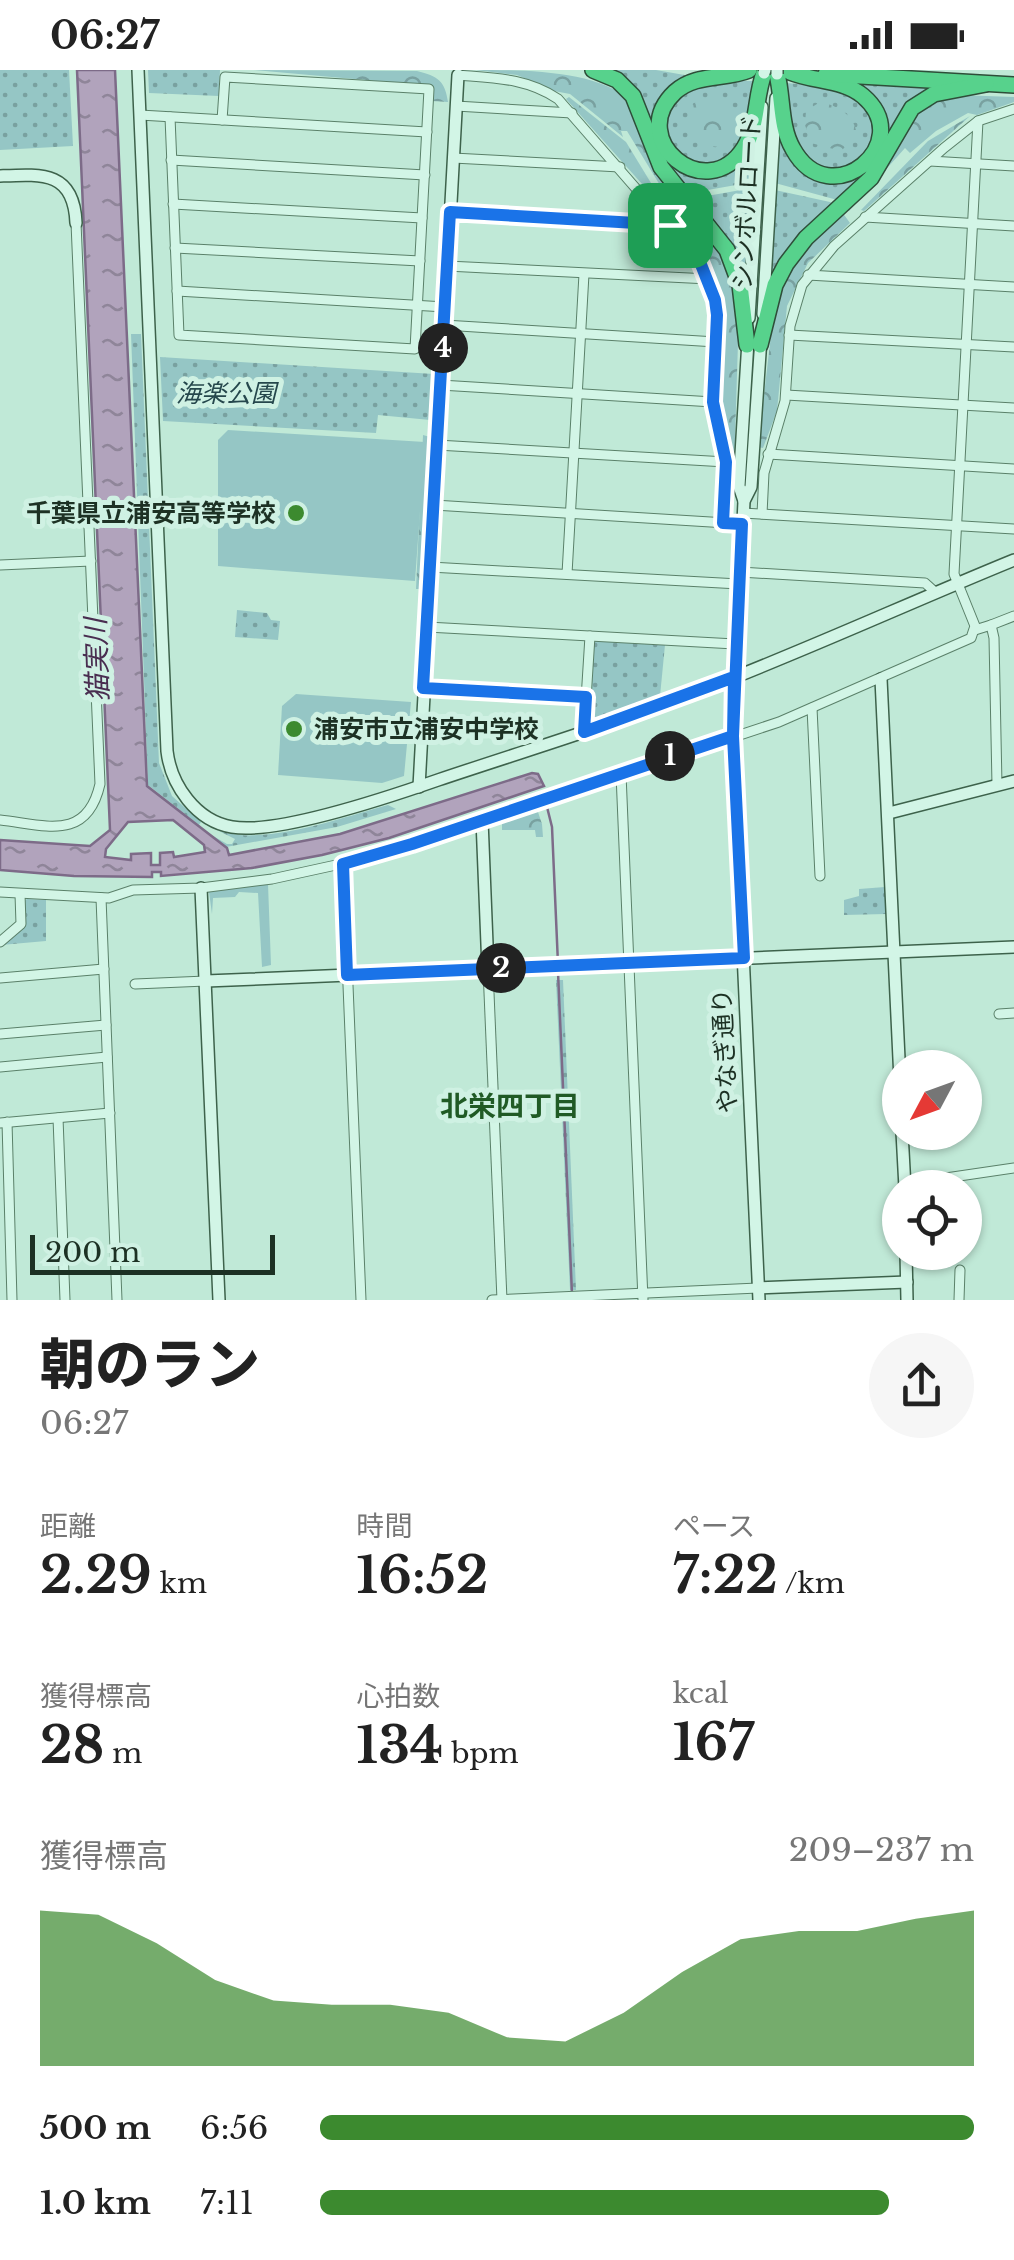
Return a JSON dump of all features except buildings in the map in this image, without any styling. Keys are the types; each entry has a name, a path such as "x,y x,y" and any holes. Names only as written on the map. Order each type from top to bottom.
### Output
{"highway":[{"path":"593,70 617,80 633,96 661,167 727,250 754,345"},
{"path":"768,71 747,144 736,158 717,169 688,168 670,154 660,134 662,112 674,93 688,83 768,71 1014,85"},
{"path":"768,71 852,89 870,102 878,118 877,146 864,166 845,175 818,173 804,164 790,146 768,71"},
{"path":"754,345 786,264 806,238 871,178 912,108 934,94 986,84"}],"street":[{"path":"138,70 167,752 172,776 185,796 213,820 250,829 328,813 418,787 734,677 1014,560"},
{"name":"シンボルロード","path":"743,512 751,487 768,71"},
{"path":"418,787 458,76 529,84 544,90 572,113 693,251 709,279 717,315 713,402 726,462 723,523"},
{"path":"170,117 179,334 415,349 430,89 225,77 222,120"},
{"path":"456,106 572,113"},
{"path":"762,514 768,454 786,394 793,308 808,275 866,218 978,122 1014,109"},
{"path":"140,115 427,132"},
{"path":"975,630 954,574 978,122"},
{"path":"453,158 620,167"},
{"path":"171,160 425,176"},
{"path":"930,161 1014,166"},
{"path":"0,176 38,174 58,181 75,200 101,773 96,801 84,819 72,826 0,820"},
{"path":"174,204 422,218"},
{"path":"450,212 670,225"},
{"path":"866,218 1014,226"},
{"path":"175,248 420,261"},
{"path":"447,266 709,279"},
{"path":"567,574 584,274"},
{"path":"808,275 1014,287"},
{"path":"177,291 445,306"},
{"path":"444,325 716,342"},
{"path":"790,335 1014,348"},
{"path":"440,386 713,402"},
{"path":"786,394 1014,408"},
{"path":"437,445 726,462"},
{"path":"768,454 1014,469"},
{"path":"434,505 723,523 743,512 1014,529"},
{"name":"やなぎ通り","path":"743,512 733,736 759,1294"},
{"path":"0,565 92,561"},
{"path":"430,567 925,584 935,592"},
{"path":"0,892 100,898 133,890 201,888 343,864 812,708 971,638 975,630 1014,616"},
{"path":"991,625 997,785"},
{"path":"427,627 736,644"},
{"path":"584,732 590,636"},
{"path":"881,680 899,1050"},
{"path":"423,688 586,697"},
{"path":"812,708 820,876"},
{"path":"620,774 643,1297"},
{"path":"889,813 1014,781"},
{"path":"482,820 502,1300"},
{"path":"343,864 361,1300"},
{"path":"201,888 218,1300"},
{"path":"0,942 20,924 20,894"},
{"path":"100,898 118,1300"},
{"path":"135,984 1014,947"},
{"path":"0,978 104,969"},
{"path":"999,1014 1014,1013"},
{"path":"0,1034 106,1024"},
{"path":"0,1067 107,1057"},
{"path":"12,1300 3,1123 110,1113"},
{"path":"58,1118 65,1300"},
{"path":"982,1173 1014,1168"},
{"path":"907,1270 907,1300"},
{"path":"959,1300 960,1270"},
{"path":"492,1300 759,1294 907,1282"}],"green space":[{"path":"0,70 69,70 73,146 0,150"},
{"path":"148,70 220,70 219,96 149,93"},
{"path":"254,70 417,71 439,80 448,102 432,101 432,86"},
{"path":"476,70 559,74 616,91 630,101 644,124 680,199 672,205 627,131 621,131 623,137 570,94 517,75"},
{"path":"606,70 656,70 696,77 662,102 671,164 700,176 754,136 753,182 685,194"},
{"path":"717,81 753,81 746,129 716,166 694,167 666,141 669,106 692,87"},
{"path":"841,82 912,85 935,90 841,201 775,183 781,138 788,152 843,181 884,129"},
{"path":"787,83 829,88 866,107 875,133 862,162 825,172 795,147"},
{"path":"958,95 1014,97 1014,102 977,115 968,113 936,131 910,153 905,148 849,211 846,208 904,124 923,105"},
{"path":"569,97 626,142 662,201 659,203 566,99"},
{"path":"703,98 716,102 735,118 739,131 723,147 701,141 692,130 688,107"},
{"path":"820,102 845,112 853,122 857,135 841,151 811,143 805,125 806,111"},
{"path":"970,116 864,211 861,210 928,141"},
{"path":"752,188 744,283 690,199"},
{"path":"775,190 837,206 770,291"},
{"path":"682,204 727,260 739,311 734,470 721,408 724,315 719,288 698,247 670,215"},
{"path":"842,212 850,223 808,263 787,306 777,411 763,448 758,447 775,300 792,260"},
{"path":"131,334 141,334 159,763 172,796 201,822 199,825 148,785"},
{"name":"海楽公園","path":"160,357 434,374 430,420 378,415 376,433 163,421"},
{"path":"228,430 425,442 415,581 218,566 218,440"},
{"path":"423,435 430,437 421,589 416,589"},
{"path":"237,610 267,613 271,620 280,621 278,640 235,637"},
{"path":"596,641 665,645 660,696 588,721 592,644"},
{"path":"296,694 411,702 404,776 382,783 278,775 282,706"},
{"path":"388,805 396,809 337,827 226,847 208,833 232,844 235,839 211,827 229,833 273,834"},
{"path":"536,806 543,837 536,837 535,830 502,830 502,818"},
{"path":"268,884 271,965 262,967 258,893 239,892 235,897 213,898 212,914 209,892"},
{"path":"885,887 886,914 844,915 844,900 859,896 859,889"},
{"path":"46,900 46,941 1,945 24,926 23,902"},
{"path":"556,980 563,980 576,1290 570,1290"}],"water":[{"path":"77,70 115,70 147,786 227,848 229,855 340,834 532,773 538,774 544,786 389,838 252,868 161,876 161,872 152,872 152,877 0,870 0,840 90,846 110,830","holes":["173,820 204,845 205,852 174,857 173,852 160,853 160,865 151,865 151,853 131,854 131,860 105,857 106,849 128,822"]}],"waterway":[{"name":"猫実川","path":"547,807 552,827 558,964"},
{"name":"猫実川","path":"558,972 572,1294"}],"place":[{"name":"千葉県立浦安高等学校","path":"296,513"},
{"name":"浦安市立浦安中学校","path":"294,729"}],"district":[{"name":"北栄四丁目","path":"510,1106"}],"route":[{"path":"670,225 450,212 423,688 586,697 584,732 734,677 733,736 744,958 347,975 343,864 733,736 742,524 723,523 726,462 713,402 717,315 705,271 670,225"}]}
